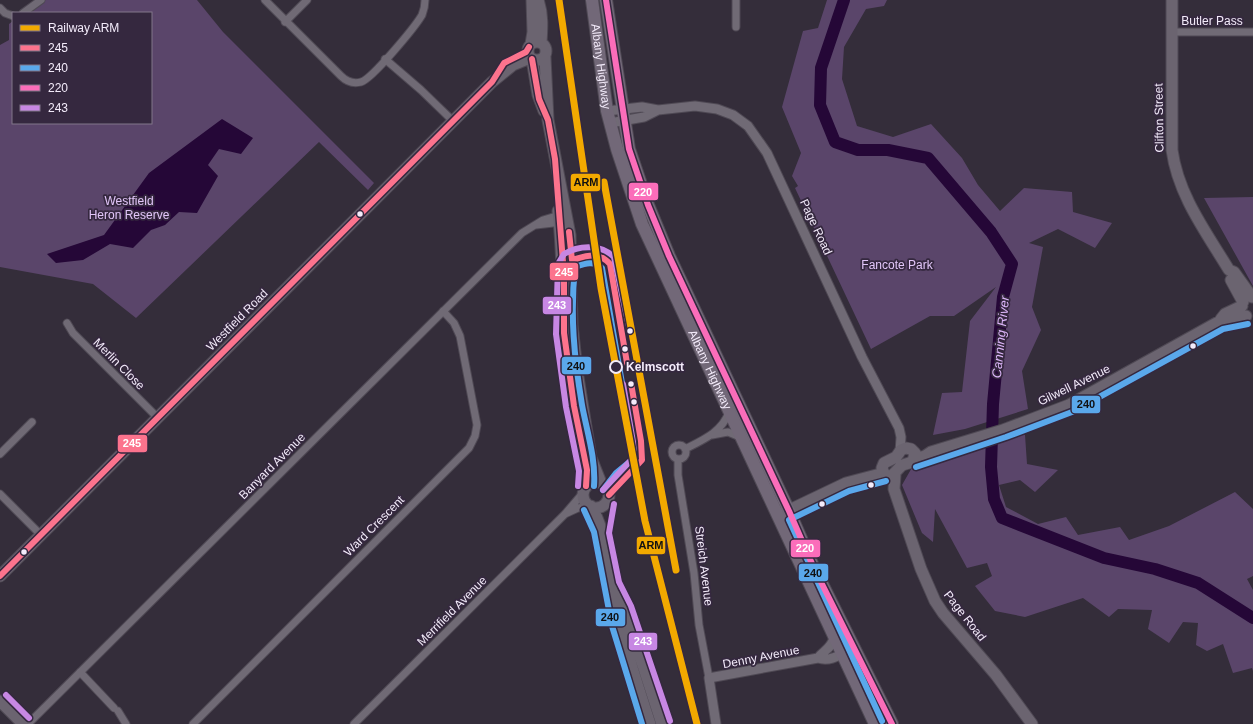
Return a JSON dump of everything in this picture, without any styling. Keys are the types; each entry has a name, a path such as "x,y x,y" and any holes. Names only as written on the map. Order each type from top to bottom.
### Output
{"highway":[{"name":"Albany Highway","path":"592,0 607,111 617,149 642,224 681,295 783,513 834,638 874,724"},
{"name":"Albany Highway","path":"606,0 622,109 630,149 645,199 681,295 729,412 813,566 892,724"}],"main road":[{"path":"532,0 533,50 539,99 548,120 563,218 572,260 572,325 577,371 591,458 601,483 606,487 608,492 601,533"},
{"path":"533,50 542,22 541,7 538,0"},
{"name":"Clifton Street","path":"1172,0 1172,150 1174,166 1184,194 1229,270 1228,275 1249,309"},
{"name":"Westfield Road","path":"0,576 492,82 533,50 539,61 545,57 548,120"},
{"path":"563,218 566,352 574,406 587,470 584,499 597,516 627,654 650,724"},
{"path":"564,297 566,264 569,260 572,260"},
{"name":"Gilwell Avenue","path":"909,452 934,451 1003,430 1085,397 1220,321 1249,309"},
{"path":"783,513 846,484 861,472 887,472 910,463 909,452 886,460 887,472"},
{"name":"Page Road","path":"887,472 890,485 894,489 920,566 935,601 943,614 996,675 1032,724"},
{"path":"585,490 593,482 601,483"},
{"path":"590,506 599,507 606,503"},
{"path":"611,585 623,609 662,724"},
{"path":"0,701 23,724"}],"street":[{"path":"24,12 41,0"},
{"path":"266,0 286,22 341,76 350,82 357,83 365,80 386,59 420,18 425,8 425,0"},
{"path":"286,22 307,0"},
{"path":"736,0 736,27"},
{"path":"0,8 4,13 12,16"},
{"name":"Butler Pass","path":"1172,32 1253,32"},
{"path":"386,59 422,90 453,121"},
{"name":"Page Road","path":"607,111 642,107 658,110 695,106 717,109 739,119 755,134 776,172 862,357 899,428 901,437 909,452"},
{"name":"Page Road","path":"610,123 644,117 658,110"},
{"name":"Banyard Avenue","path":"28,724 522,233 534,226 563,218"},
{"name":"Ward Crescent","path":"193,724 469,448 473,442 476,425 460,336 454,323 443,311"},
{"name":"Merlin Close","path":"67,323 73,333 158,418"},
{"name":"Streich Avenue","path":"712,435 725,423 729,412"},
{"path":"0,454 32,422"},
{"name":"Streich Avenue","path":"716,724 699,625 694,573 678,475 678,459 673,455 674,448 680,446 684,449 712,435 728,432 742,438"},
{"path":"678,459 684,456 684,449"},
{"name":"Merrifield Avenue","path":"354,724 564,514 585,490"},
{"path":"0,494 41,535"},
{"name":"Merrifield Avenue","path":"564,514 578,508 590,506"},
{"path":"841,654 844,650 844,629"},
{"name":"Denny Avenue","path":"818,658 830,648 834,638"},
{"name":"Denny Avenue","path":"709,678 818,658 825,660 841,654"},
{"path":"80,672 116,709 126,724"}],"green space":[{"name":"Westfield Heron Reserve","path":"45,0 197,0 223,32 374,183 368,190 319,142 136,318 93,284 0,267 0,45 9,40 9,24 12,22 12,124 152,124 152,12 27,12"},
{"name":"Fancote Park","path":"827,0 887,0 884,6 866,9 844,47 842,79 857,126 893,137 931,124 962,158 978,185 1000,211 1024,188 1072,192 1073,212 1112,223 1095,248 1058,229 1029,243 1043,247 1032,307 1041,330 1022,371 1028,409 965,429 933,435 942,393 962,392 970,321 996,287 954,316 930,316 871,349 795,188 798,186 792,176 801,153 782,107 803,31 818,28"},
{"path":"1253,197 1253,286 1204,198"},
{"path":"1008,434 1025,435 1027,464 1058,470 1035,492 1020,480 999,485 1006,507 1038,524 1066,517 1078,535 1120,527 1129,540 1169,526 1235,492 1253,509 1253,576 1247,579 1253,590 1253,671 1252,668 1233,673 1223,644 1207,651 1196,645 1198,623 1183,622 1169,643 1148,629 1152,610 1118,609 1109,617 1083,598 1025,617 995,611 975,586 992,576 987,563 967,568 935,509 933,542 922,533 902,485 914,464"}],"shaded area":[{"path":"222,119 253,138 241,154 219,149 208,165 218,176 197,213 179,212 165,225 151,230 133,248 110,244 83,260 56,263 47,254 104,235 149,173"}],"waterway":[{"name":"Canning River","path":"844,0 821,68 820,105 835,142 858,150 888,150 928,158 991,232 1012,264 1003,297 993,404 991,467 994,499 1002,518 1104,558 1155,569 1198,583 1253,618"}],"rail line":[{"name":"ARM","path":"559,0 601,288 645,521 697,724"},
{"name":"ARM","path":"604,182 676,570"}],"transit line":[{"name":"220","path":"606,0 629,149 648,205 669,256 789,511 813,566 892,724"},
{"name":"245","path":"0,576 492,82 504,63 526,52 529,47"},
{"name":"245","path":"532,59 539,99 548,120 555,159 564,275 564,333 574,406 587,470 586,486"},
{"name":"245","path":"569,232 572,260 587,256 597,256 606,260 610,264 627,363"},
{"name":"243","path":"578,486 579,471 566,407 556,334 558,264 564,254 576,249 590,247 603,250 614,257 630,331"},
{"name":"240","path":"594,486 594,466 582,405 577,370 573,319 575,267 589,263 596,264 602,268 634,452 633,459 616,473 603,490"},
{"name":"240","path":"916,467 1006,437 1072,412 1223,329 1248,324"},
{"name":"245","path":"609,495 642,460 641,441 631,383"},
{"name":"243","path":"603,490 634,457 633,442 623,384"},
{"name":"240","path":"882,721 789,520 849,491 886,481"},
{"name":"243","path":"614,504 609,533 619,582 631,606 670,721"},
{"name":"240","path":"584,510 594,532 612,626 642,724"},
{"name":"243","path":"6,695 29,718"}],"place":[{"name":"Kelmscott","path":"616,367"}]}
